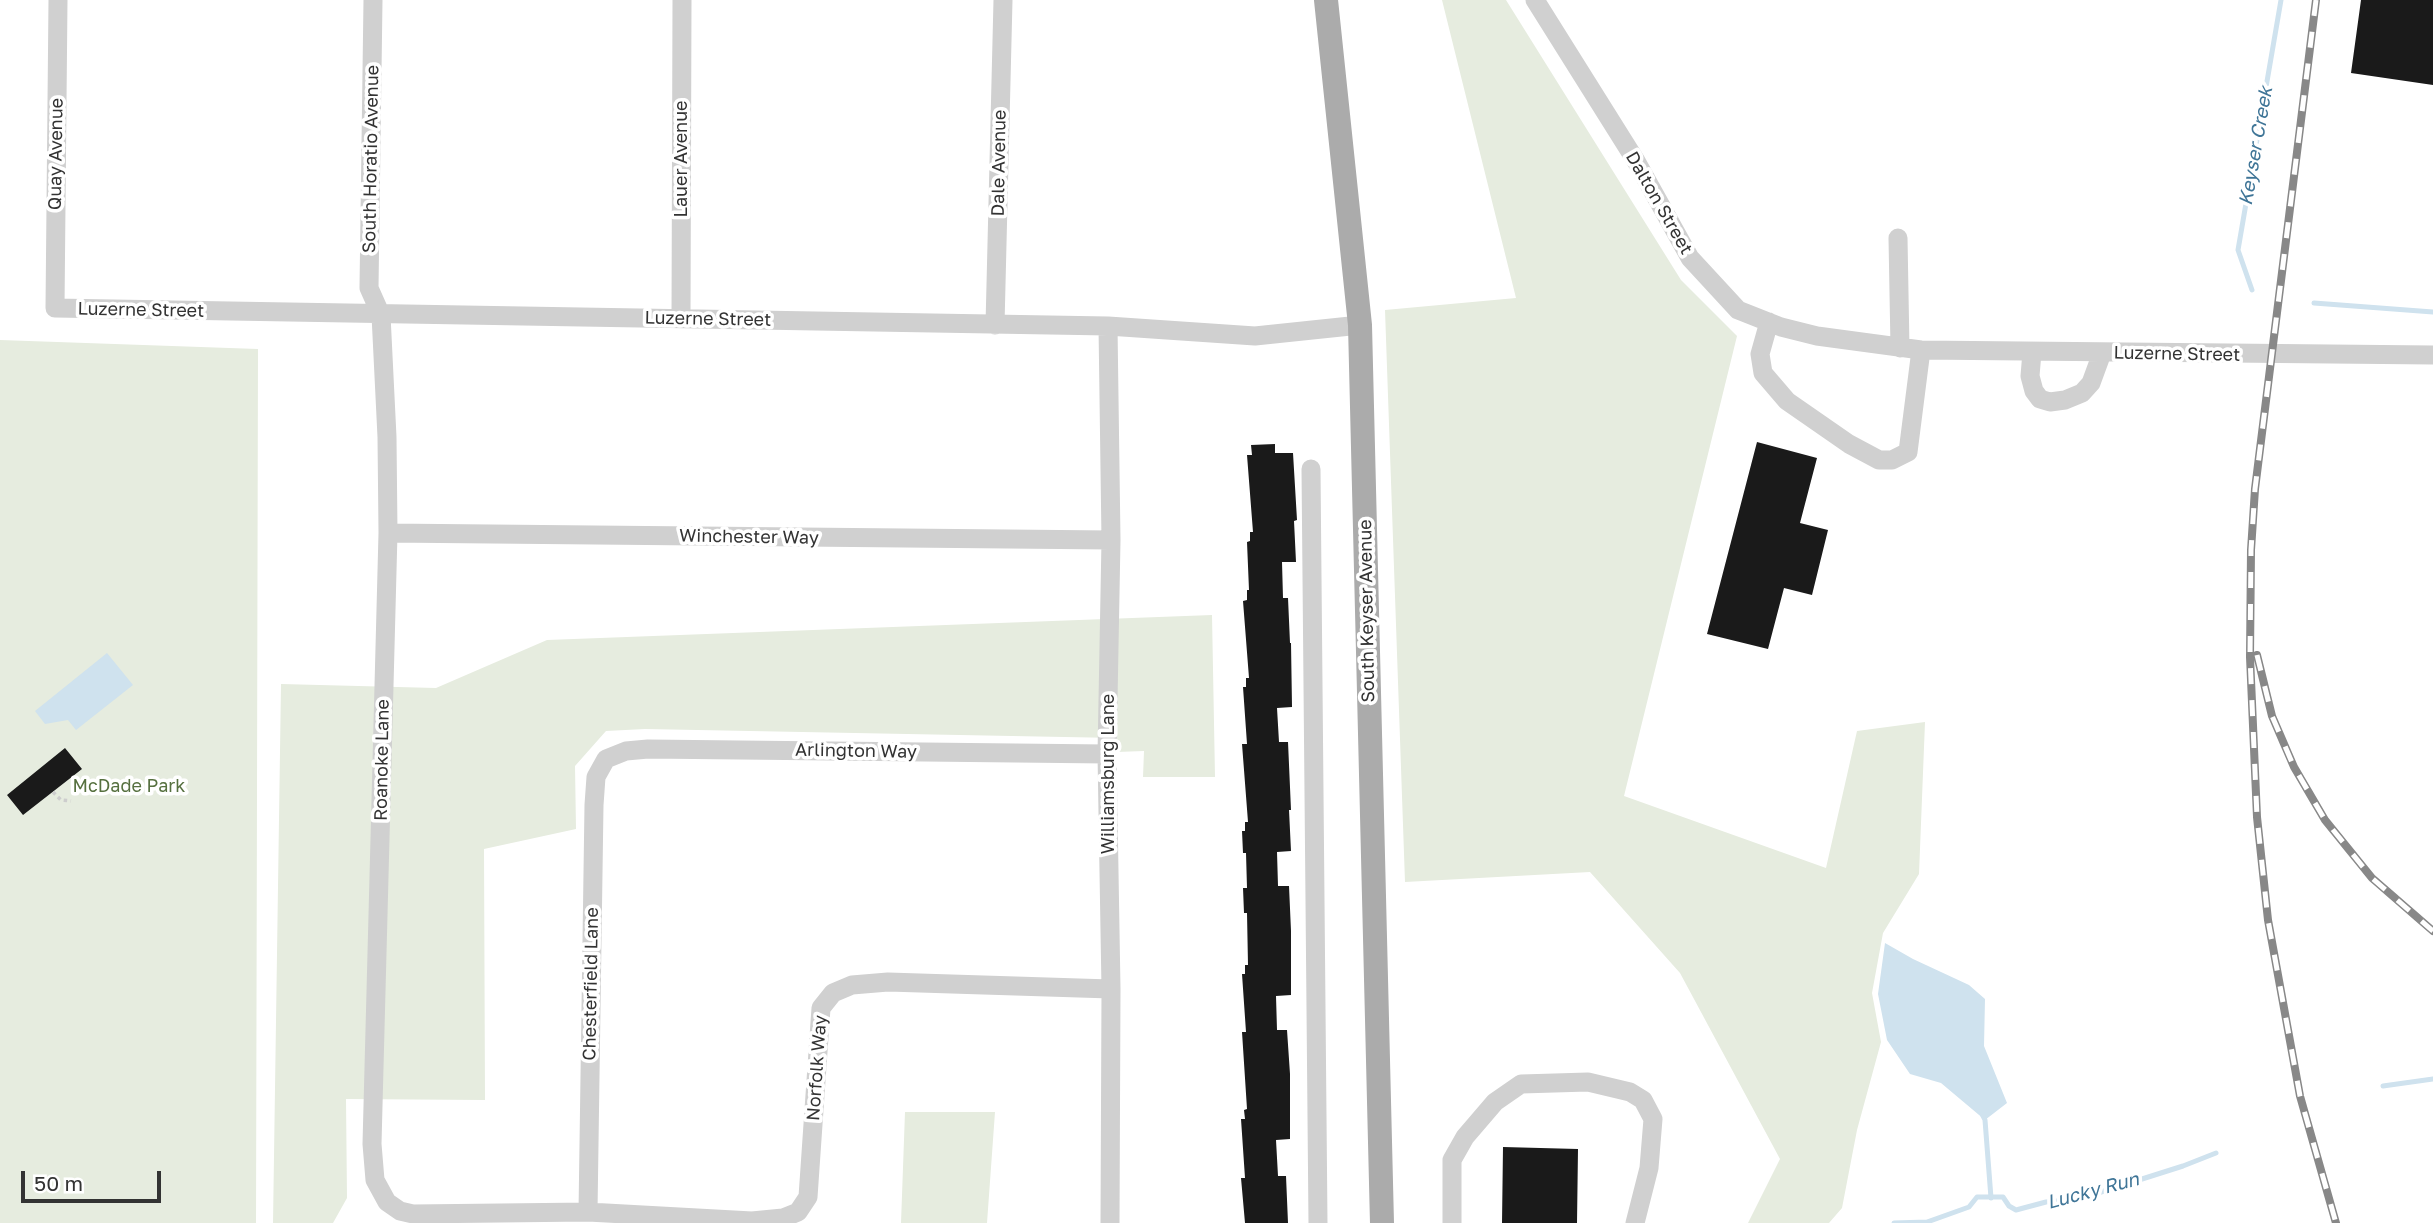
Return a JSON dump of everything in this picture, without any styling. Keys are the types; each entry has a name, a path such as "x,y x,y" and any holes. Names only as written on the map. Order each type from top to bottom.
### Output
{"main road":[{"name":"South Keyser Avenue","path":"1326,0 1360,325 1382,1223"}],"street":[{"name":"Quay Avenue","path":"55,308 58,0"},
{"name":"South Horatio Avenue","path":"373,0 369,288 380,315"},
{"name":"Lauer Avenue","path":"681,318 682,0"},
{"name":"Dale Avenue","path":"995,326 1003,0"},
{"name":"Dalton Street","path":"1535,0 1636,161 1690,258 1738,310 1817,336 1921,350"},
{"path":"1898,238 1900,348"},
{"name":"Luzerne Street","path":"55,308 1108,326 1255,336 1360,325"},
{"name":"Roanoke Lane","path":"380,315 387,437 388,533 372,1144 375,1180 387,1202"},
{"path":"1769,322 1760,354 1763,373 1787,401 1849,444 1879,460 1892,460 1908,452 1921,350"},
{"name":"Williamsburg Lane","path":"1108,326 1111,540 1107,754 1111,989 1110,1223"},
{"name":"Luzerne Street","path":"1921,350 2433,355"},
{"path":"2032,352 2030,376 2034,391 2040,399 2050,402 2082,393 2091,383 2102,353"},
{"path":"1311,469 1318,1223"},
{"name":"Winchester Way","path":"388,533 1111,540"},
{"name":"Arlington Way","path":"606,759 626,751 648,749 1107,754"},
{"name":"Chesterfield Lane","path":"588,1212 594,805 596,777 606,759"},
{"name":"Norfolk Way","path":"387,1202 400,1211 413,1214 588,1212 752,1221 783,1218 798,1212 808,1197 821,1007 833,993 852,985 888,982 1111,989"},
{"path":"1452,1223 1452,1160 1465,1137 1495,1102 1521,1084 1588,1082 1630,1092 1643,1100 1653,1119 1649,1168 1635,1223"}],"path":[{"path":"52,792 61,800 71,801"}],"green space":[{"path":"1442,0 1506,0 1681,280 1737,336 1624,796 1826,868 1857,731 1925,722 1919,874 1883,933 1872,993 1881,1042 1857,1130 1842,1208 1829,1223 1748,1223 1780,1159 1680,973 1590,872 1405,882 1385,310 1516,298"},
{"name":"McDade Park","path":"0,340 258,349 256,1223 0,1223"},
{"path":"1212,615 1215,777 1143,777 1144,751 1116,752 1117,738 645,729 606,731 575,766 576,829 484,849 485,1100 346,1099 347,1198 333,1223 273,1223 281,684 436,688 547,640"},
{"path":"905,1112 995,1112 987,1223 901,1223"}],"water":[{"path":"107,653 133,685 76,730 68,720 45,724 35,711"},
{"path":"1885,943 1969,985 1985,999 1984,1046 2007,1103 1985,1120 1941,1083 1910,1074 1887,1040 1878,994"}],"building":[{"path":"2361,0 2433,0 2433,85 2351,73"},
{"path":"1757,442 1817,458 1800,523 1828,530 1812,595 1784,588 1768,649 1707,634"},
{"path":"1275,444 1275,453 1293,453 1297,520 1294,521 1296,562 1282,562 1283,598 1288,598 1292,707 1277,708 1279,742 1288,742 1291,810 1291,851 1277,852 1278,886 1289,886 1291,931 1291,995 1276,996 1277,1030 1287,1030 1290,1074 1290,1139 1276,1140 1278,1176 1286,1176 1288,1223 1245,1223 1241,1178 1245,1178 1241,1119 1245,1119 1244,1110 1247,1109 1242,1032 1246,1032 1242,974 1245,974 1245,965 1248,965 1247,913 1244,913 1243,888 1247,888 1246,853 1243,853 1242,831 1245,831 1245,822 1248,822 1242,744 1247,744 1243,687 1246,687 1246,678 1249,678 1243,601 1247,600 1249,590 1247,542 1250,541 1250,532 1253,532 1247,455 1252,455 1251,445"},
{"path":"65,748 82,769 23,815 7,795"},
{"path":"1503,1147 1578,1149 1577,1223 1502,1223"}],"waterway":[{"name":"Keyser Creek","path":"2252,290 2238,250 2281,0"},
{"name":"Keyser Creek","path":"2314,303 2433,312"},
{"name":"Lucky Run","path":"2383,1086 2433,1079"},
{"path":"1982,1114 1985,1120 1991,1198"},
{"name":"Lucky Run","path":"1894,1223 1927,1222 1969,1207 1977,1197 2003,1197 2009,1206 2016,1210 2046,1202 2079,1199 2216,1153"}],"railway":[{"path":"2316,0 2255,489 2251,550 2250,657 2257,817 2268,920 2300,1096 2336,1223"},
{"path":"2257,655 2272,716 2294,767 2325,820 2372,878 2433,931"}]}
